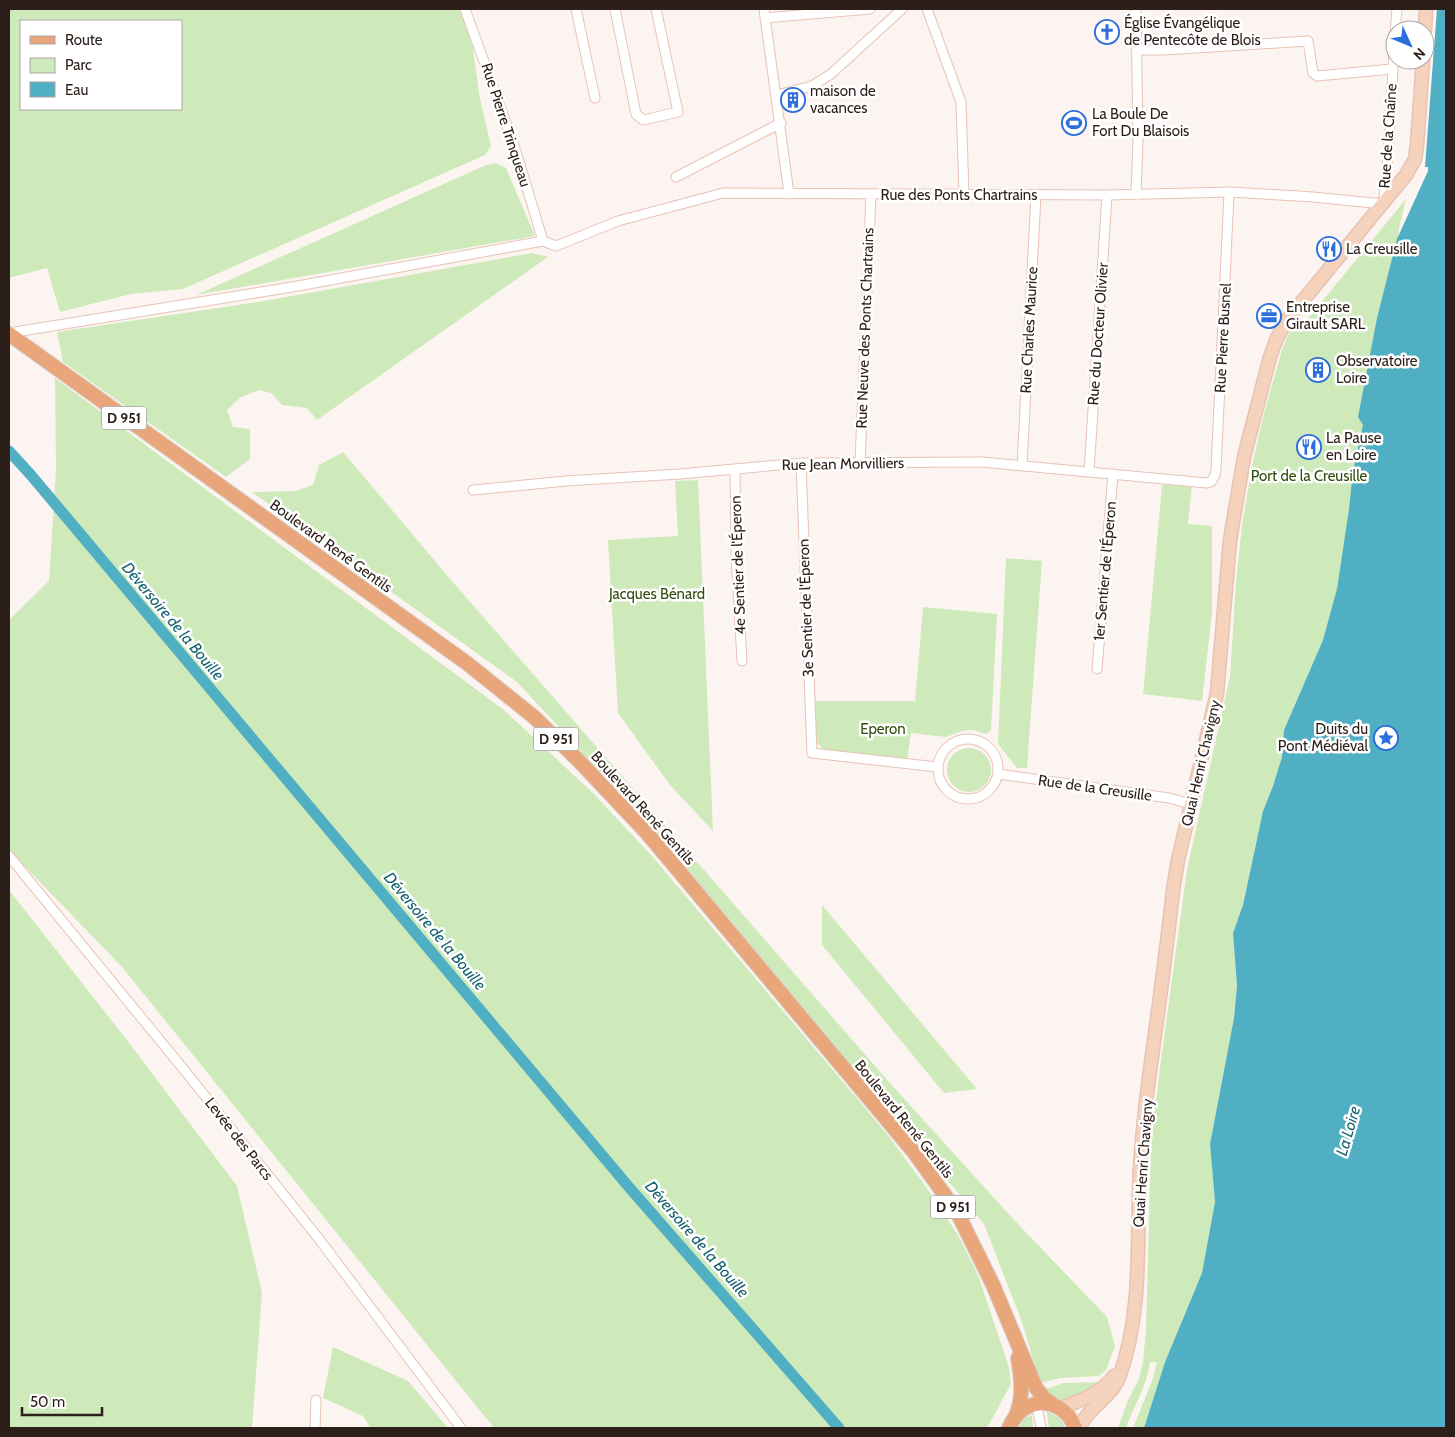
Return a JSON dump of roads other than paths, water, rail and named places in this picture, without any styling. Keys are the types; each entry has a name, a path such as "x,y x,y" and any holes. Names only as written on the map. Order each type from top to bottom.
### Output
{"main road":[{"name":"Quai Henri Chavigny","path":"1079,1428 1089,1412 1112,1389 1119,1378 1133,1322 1136,1288 1140,1155 1173,890 1217,693 1230,540 1251,424 1270,356 1287,320 1383,204 1406,175 1415,159 1421,70"},
{"name":"Boulevard René Gentils","path":"9,333 468,664 534,717 579,761 647,833 913,1151 957,1212 993,1285 1037,1389 1045,1399 1058,1407 1072,1420 1075,1428"},
{"name":"Boulevard René Gentils","path":"1009,1428 1021,1404 1020,1372 1012,1330"},
{"path":"1016,1415 1027,1406 1048,1404 1058,1407 1083,1400 1111,1380 1124,1362"}],"street":[{"name":"Rue Pierre Trinqueau","path":"466,9 514,145 543,241"},
{"path":"576,9 595,98"},
{"path":"615,9 636,114 643,120 678,112 656,9"},
{"path":"789,194 765,13 870,9"},
{"path":"777,95 812,86 831,74 902,9"},
{"path":"927,9 961,102 964,194"},
{"path":"1136,9 1138,140 1136,195"},
{"path":"1136,50 1308,41 1313,73 1317,76 1385,70"},
{"name":"Rue de la Chaîne","path":"1383,204 1390,140 1392,70"},
{"path":"676,177 781,123"},
{"name":"Rue des Ponts Chartrains","path":"9,333 292,287 543,241 556,246 618,221 723,193 1229,194 1313,197 1383,204"},
{"name":"Rue Neuve des Ponts Chartrains","path":"860,462 871,194"},
{"name":"Rue Pierre Busnel","path":"1212,481 1215,475 1216,459 1229,194"},
{"name":"Rue Charles Maurice","path":"1022,466 1036,195"},
{"name":"Rue du Docteur Olivier","path":"1088,472 1107,195"},
{"name":"Rue Jean Morvilliers","path":"473,490 801,463 860,462 982,462 1207,483 1212,481"},
{"name":"3e Sentier de l'Éperon","path":"801,463 812,753 937,767"},
{"name":"4e Sentier de l'Éperon","path":"734,469 736,556 742,661"},
{"name":"1er Sentier de l'Éperon","path":"1097,669 1113,474"},
{"path":"972,739 982,742 990,748 998,764 998,774 995,784 979,798 959,799 950,794 940,782 937,767 942,753 952,742 972,739"},
{"name":"Rue de la Creusille","path":"998,774 1169,798 1191,804"},
{"name":"Levée des Parcs","path":"9,856 189,1076 319,1239 461,1428"},
{"path":"1012,1330 1037,1404 1040,1428"},
{"path":"315,1428 316,1400"}],"water":[{"name":"La Loire","path":"1437,9 1446,9 1446,1428 1144,1428 1165,1362 1202,1273 1215,1202 1210,1144 1234,1018 1237,986 1233,933 1243,905 1263,811 1282,757 1284,730 1323,640 1337,589 1353,471 1363,425 1358,417 1377,318 1397,239 1428,171 1428,167 1425,167 1432,70 1435,70"}],"waterway":[{"name":"Déversoire de la Bouille","path":"9,451 628,1186 839,1428"}],"place":[{"name":"Église Évangélique de Pentecôte de Blois","path":"1107,32"},
{"name":"maison de vacances","path":"793,100"},
{"name":"La Boule De Fort Du Blaisois","path":"1074,123"},
{"name":"La Creusille","path":"1329,249"},
{"name":"Entreprise Girault SARL","path":"1269,316"},
{"name":"Observatoire Loire","path":"1318,370"},
{"name":"La Pause en Loire","path":"1309,447"},
{"name":"Duits du Pont Médiéval","path":"1386,738"}],"park label":[{"name":"Port de la Creusille","path":"1309,476"},
{"name":"Jacques Bénard","path":"657,594"},
{"name":"Eperon","path":"883,729"}]}
